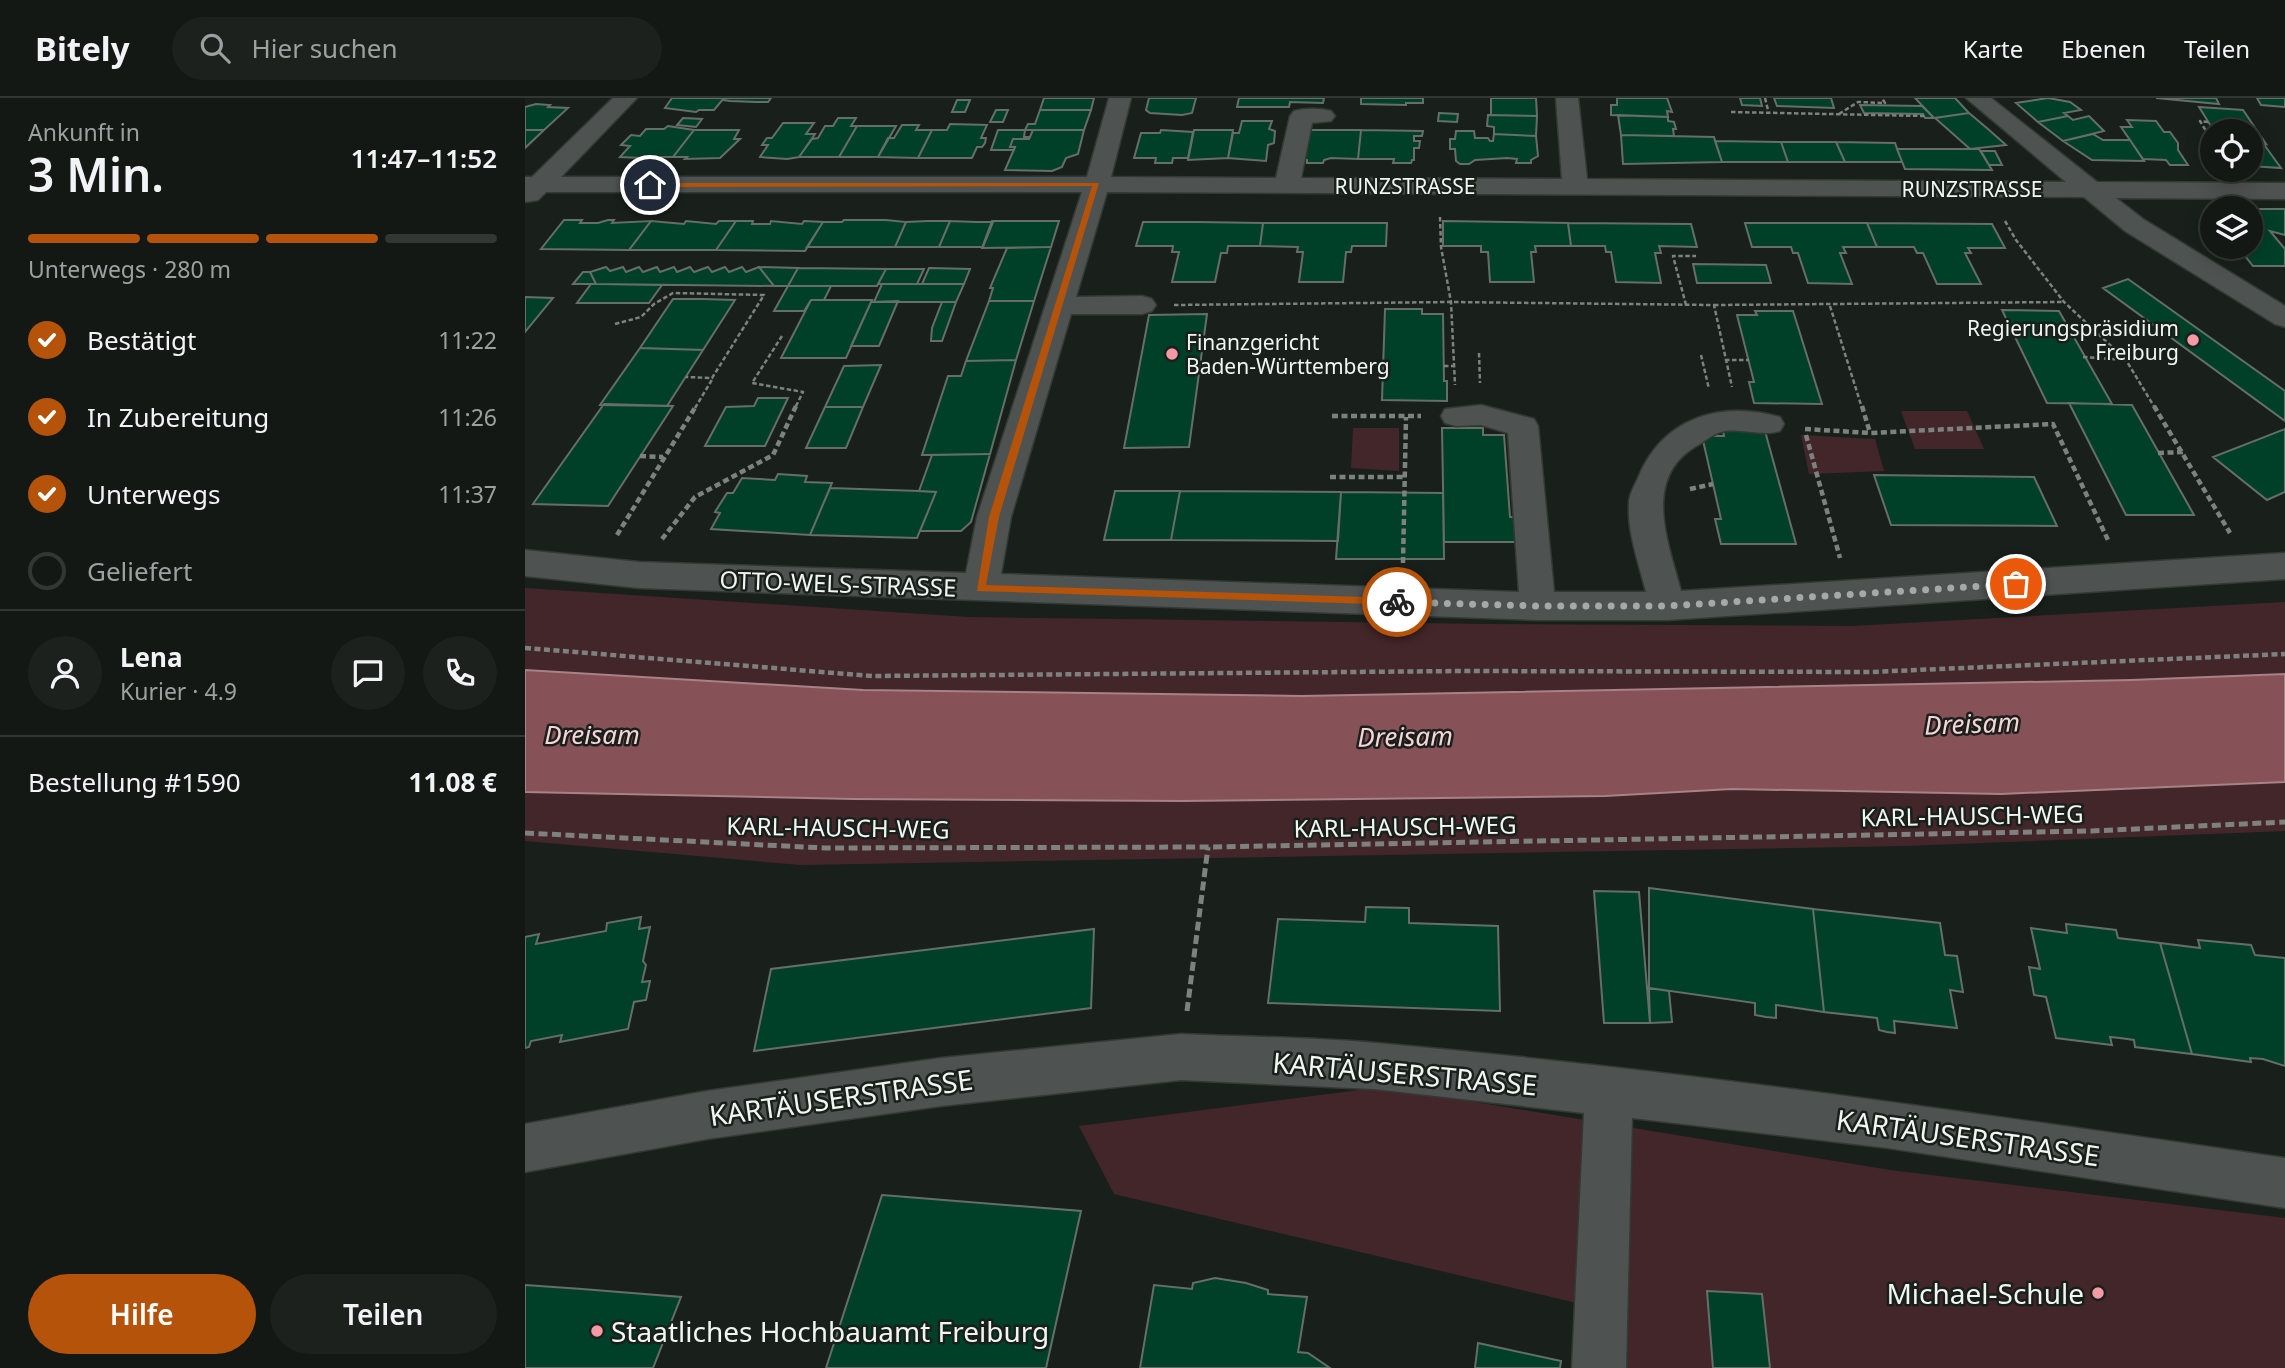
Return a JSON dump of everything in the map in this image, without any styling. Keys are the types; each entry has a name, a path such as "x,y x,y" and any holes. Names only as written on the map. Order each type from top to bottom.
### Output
{"street":[{"path":"529,190 626,98"},
{"path":"981,588 994,517 1097,184 1120,98"},
{"path":"1567,98 1575,187"},
{"path":"1977,98 2134,225 2285,318"},
{"path":"1287,185 1302,116 1322,116"},
{"name":"RUNZSTRASSE","path":"529,190 1097,184 2285,191"},
{"path":"1059,306 1142,305"},
{"path":"1443,416 1481,415 1524,426 1538,606"},
{"path":"1667,606 1647,527 1645,500 1659,465 1672,446 1717,421 1768,424"},
{"name":"OTTO-WELS-STRASSE","path":"525,563 639,575 1538,606 1667,606 2269,568"},
{"name":"KARTÄUSERSTRASSE","path":"525,1148 707,1115 941,1082 1181,1057 1374,1066 1888,1124 2285,1184"},
{"path":"1599,1368 1609,1092"}],"path":[{"path":"1765,98 1769,114"},
{"path":"1838,115 1858,102 1885,103 1882,98"},
{"path":"1731,113 1924,116"},
{"path":"1987,189 2016,240 2064,302 2126,360 2183,452 2269,568"},
{"path":"1332,416 1443,416 1455,366 1451,302 1441,247 1440,212"},
{"path":"1686,305 1674,256 1696,256"},
{"path":"615,324 641,317 654,304 673,293 764,295 712,378"},
{"path":"702,299 705,294"},
{"path":"1142,305 1451,302 1830,306 2064,302"},
{"path":"1714,305 1725,360 1768,424 1870,433 2053,424 2102,530"},
{"path":"1830,306 1870,433"},
{"path":"639,575 655,547 695,497 773,455 803,392 752,383 782,336"},
{"path":"595,571 725,356"},
{"path":"2083,357 2126,360"},
{"path":"1725,360 1749,360"},
{"path":"1444,366 1455,366"},
{"path":"686,377 712,378"},
{"path":"1403,559 1406,417"},
{"path":"1805,429 1828,520"},
{"path":"2158,453 2183,452"},
{"path":"640,456 664,457"},
{"path":"1330,477 1405,477"},
{"path":"525,648 872,676 1452,671 1871,672 2285,654"},
{"name":"KARL-HAUSCH-WEG","path":"525,833 825,848 1208,847 2091,831 2285,822"},
{"path":"1181,1057 1208,847"}],"shaded area":[{"path":"1901,411 1967,411 1984,449 1915,449"},
{"path":"1353,428 1399,428 1399,471 1351,468"},
{"path":"1801,435 1875,439 1884,471 1809,474"},
{"path":"525,588 968,617 1484,624 1852,626 2285,602 2285,831 1904,846 800,865 525,841"},
{"path":"1383,1087 1890,1170 2285,1218 2285,1368 1612,1368 1598,1308 1114,1194 1079,1126"}],"water":[{"name":"Dreisam","path":"525,670 863,690 1302,696 2131,680 2285,674 2285,782 2001,794 1732,789 1605,796 1182,801 853,799 525,792"}],"building":[{"path":"672,98 724,98 714,110 696,112 665,108"},
{"path":"771,98 768,102 756,102 723,100"},
{"path":"1044,98 1094,98 1091,110 1040,110"},
{"path":"1149,98 1196,98 1192,113 1182,115 1150,113 1146,110"},
{"path":"1239,98 1324,98 1323,103 1290,102 1289,107 1237,107"},
{"path":"1361,98 1423,98 1423,103 1361,104"},
{"path":"1491,98 1536,98 1537,116 1491,115"},
{"path":"1617,98 1667,98 1672,112 1667,111 1668,117 1611,115 1611,105 1617,105"},
{"path":"1740,98 1760,98 1762,106 1742,105"},
{"path":"1774,98 1831,98 1834,108 1777,106"},
{"path":"1915,98 1955,98 1969,113 1934,118"},
{"path":"2048,98 2070,102 2081,110 2064,113 2068,116 2038,122 2016,103"},
{"path":"2156,98 2216,98 2219,104"},
{"path":"2257,98 2285,98 2285,107 2261,105"},
{"path":"957,100 970,100 965,112 952,112"},
{"path":"536,104 568,108 544,130 525,130 525,107"},
{"path":"1860,105 1922,106 1934,118 1925,118 1923,114 1864,113"},
{"path":"2199,107 2243,110 2249,119 2206,119"},
{"path":"996,110 1008,110 1003,122 990,122"},
{"path":"1040,110 1091,110 1084,130 1025,130 1028,124 1035,124"},
{"path":"1439,113 1458,114 1457,122 1438,121"},
{"path":"1969,113 2006,145 1970,149 1935,118"},
{"path":"1488,115 1537,116 1536,136 1494,134 1494,127 1487,126"},
{"path":"1618,115 1668,117 1668,121 1674,122 1674,136 1621,135"},
{"path":"2068,116 2073,120 2089,116 2104,131 2063,141 2038,122"},
{"path":"683,118 702,119 696,127 677,125"},
{"path":"838,118 856,118 851,126 857,126 839,157 799,157 812,139 818,138 825,126 833,126"},
{"path":"2127,120 2156,121 2164,132 2170,132 2178,143 2178,150 2188,165 2170,165 2166,160 2143,159 2121,127 2132,127"},
{"path":"1242,121 1272,121 1269,129 1275,131 1274,143 1268,145 1266,161 1228,158 1233,133 1239,133"},
{"path":"783,123 814,123 806,134 815,134 799,157 760,157 768,145 762,145 764,142 767,138 772,138"},
{"path":"950,124 987,125 981,138 986,138 985,143 982,147 977,147 972,158 918,158 932,130 947,130"},
{"path":"902,125 919,125 916,130 932,130 918,158 878,157 888,138 894,138"},
{"path":"668,126 694,130 673,157 661,157 658,162 637,162 641,158 620,157 630,146 621,145 631,135 640,136 646,129 664,129"},
{"path":"857,126 896,126 878,157 839,157"},
{"path":"525,130 544,130 525,148"},
{"path":"694,130 739,130 734,139 740,139 720,158 673,157"},
{"path":"998,130 1025,130 1024,137 1030,137 1013,139 1010,147 1015,147 1014,150 991,150"},
{"path":"1033,130 1084,130 1078,154 1066,158 1062,167 1052,171 1005,170 1015,147 1010,147 1013,139 1029,139"},
{"path":"1161,130 1193,132 1188,158 1173,158 1172,163 1155,163 1156,158 1134,158 1141,133 1160,133"},
{"path":"1194,130 1233,130 1228,158 1188,160"},
{"path":"1308,130 1361,130 1358,159 1331,158 1323,163 1307,163 1304,159"},
{"path":"1361,130 1423,131 1422,136 1414,136 1414,141 1420,141 1419,148 1414,148 1414,160 1411,163 1393,163 1394,159 1358,159"},
{"path":"1456,131 1474,131 1475,138 1488,138 1490,141 1493,141 1494,134 1536,136 1538,156 1531,160 1531,163 1516,163 1517,159 1507,158 1460,164 1456,161 1455,149 1450,149 1450,139 1455,139"},
{"path":"2093,134 2103,140 2130,140 2144,161 2092,160 2063,141"},
{"path":"1621,135 1714,137 1722,162 1623,164"},
{"path":"1715,141 1781,142 1788,162 1722,162"},
{"path":"1781,142 1836,142 1845,162 1788,162"},
{"path":"1836,142 1895,143 1902,162 1845,162"},
{"path":"2263,143 2281,168 2263,167"},
{"path":"1897,149 1979,149 1992,170 1905,169"},
{"path":"1981,151 1995,151 2002,165 1989,165"},
{"path":"2263,209 2285,209 2285,235 2270,231 2285,249 2285,266 2253,266 2247,259 2263,259"},
{"path":"564,220 582,220 580,223 608,220 614,220 612,223 651,221 629,250 541,249"},
{"path":"651,221 716,224 719,221 736,221 716,250 629,250"},
{"path":"736,221 753,221 752,224 770,224 771,221 802,224 804,221 823,222 805,251 716,250"},
{"path":"950,221 939,247 895,247 906,222"},
{"path":"950,221 993,222 983,247 939,247"},
{"path":"992,221 1059,221 1051,247 982,248"},
{"path":"1443,221 1568,223 1571,246 1535,246 1536,252 1531,252 1534,282 1490,282 1488,252 1481,252 1481,246 1443,246"},
{"path":"823,222 906,222 895,247 807,247"},
{"path":"1143,222 1263,223 1260,246 1228,246 1227,253 1221,253 1215,282 1172,282 1179,252 1172,252 1173,246 1136,246"},
{"path":"1263,223 1387,223 1386,246 1352,246 1351,252 1346,252 1343,282 1299,282 1303,252 1297,252 1298,247 1260,246"},
{"path":"1568,223 1691,224 1697,247 1659,246 1661,253 1655,253 1661,283 1616,282 1611,252 1606,252 1605,246 1571,246"},
{"path":"1745,223 1867,223 1877,247 1843,247 1846,253 1840,253 1852,284 1808,283 1798,253 1793,253 1791,247 1752,247"},
{"path":"1867,223 1992,224 2005,248 1968,248 1971,253 1965,253 1981,284 1937,284 1923,253 1917,253 1914,247 1877,247"},
{"path":"1051,247 1034,301 989,301 993,288 990,288 1007,248"},
{"path":"1693,264 1766,265 1771,283 1697,283"},
{"path":"606,267 610,271 623,267 626,272 639,267 643,272 657,267 660,272 674,267 677,272 690,267 694,272 708,267 712,272 725,267 729,272 742,267 746,272 759,267 774,286 596,284 590,272"},
{"path":"759,267 798,268 788,286 774,286"},
{"path":"798,268 886,269 877,286 788,286"},
{"path":"929,268 970,269 964,284 922,284"},
{"path":"886,269 924,269 917,284 878,284"},
{"path":"583,272 590,272 596,284 573,284"},
{"name":"Regierungspräsidium Freiburg","path":"2128,279 2285,391 2285,421 2103,288"},
{"path":"591,284 662,285 649,303 577,303"},
{"path":"882,284 964,284 956,302 874,302"},
{"path":"788,286 831,286 824,300 811,300 804,311 774,311"},
{"path":"525,297 553,298 525,332"},
{"path":"673,299 735,300 703,350 640,348"},
{"path":"811,300 872,300 846,358 781,358"},
{"path":"898,301 879,346 851,346 871,302"},
{"path":"989,301 1034,301 1016,360 966,361"},
{"path":"942,302 956,302 942,341 931,341 932,328"},
{"path":"1385,309 1422,309 1422,314 1443,314 1447,401 1382,400"},
{"path":"2002,310 2059,311 2112,404 2047,403"},
{"path":"1755,311 1793,311 1822,404 1754,403 1749,382 1754,382 1737,315 1757,315"},
{"name":"Finanzgericht Baden-Württemberg","path":"1207,314 1189,447 1124,448 1149,315"},
{"path":"640,348 703,350 667,406 600,405"},
{"path":"1016,360 990,454 922,455 948,376 961,376 966,361"},
{"path":"881,365 863,407 825,407 844,366"},
{"path":"758,398 788,398 765,446 705,446 726,407 754,406"},
{"path":"2069,403 2132,405 2194,515 2126,515"},
{"path":"604,404 673,406 608,506 533,504"},
{"path":"825,407 863,407 846,448 806,448"},
{"path":"1442,428 1483,428 1483,435 1504,435 1510,517 1517,517 1519,542 1444,542"},
{"path":"2285,429 2285,492 2267,500 2213,457"},
{"path":"1723,431 1765,431 1796,544 1721,544 1715,519 1721,519 1702,436 1724,436"},
{"path":"990,454 971,522 961,531 920,531 936,492 919,491 932,455"},
{"path":"778,474 807,476 805,482 832,483 810,535 711,529 720,513 715,512 727,493 733,493 742,478 775,480"},
{"path":"1874,475 2034,477 2057,526 1891,525"},
{"path":"830,488 936,492 917,538 810,535"},
{"path":"1115,491 1180,491 1171,540 1104,540"},
{"path":"1180,491 1341,492 1338,541 1171,540"},
{"path":"1341,492 1443,493 1444,559 1336,559"},
{"path":"1649,888 1813,909 1824,1012 1776,1005 1776,1018 1766,1017 1755,1015 1755,1003 1649,988"},
{"path":"1594,891 1639,892 1650,1023 1604,1023"},
{"path":"1366,907 1409,908 1409,923 1498,926 1500,1011 1268,1003 1278,919 1365,922"},
{"path":"1813,909 1940,923 1945,955 1957,956 1963,992 1950,990 1957,1028 1894,1021 1895,1033 1879,1030 1877,1018 1824,1012"},
{"path":"641,917 639,929 650,927 642,982 650,981 646,1000 634,1002 628,1029 560,1042 562,1035 531,1041 529,1047 525,1048 525,937 539,934 536,944 606,931 607,923"},
{"path":"2066,924 2116,930 2118,938 2160,943 2192,1054 2135,1047 2134,1040 2120,1038 2110,1037 2112,1045 2056,1038 2046,997 2034,995 2029,967 2040,969 2031,928 2067,933"},
{"path":"1094,929 1091,1008 754,1051 771,969"},
{"path":"2198,940 2251,945 2255,955 2285,958 2285,1066 2263,1059 2250,1058 2251,1062 2192,1054 2160,943 2200,948"},
{"path":"1649,988 1669,991 1672,1022 1650,1023"},
{"path":"882,1195 1081,1211 1046,1368 826,1368"},
{"path":"1215,1278 1246,1283 1268,1290 1268,1294 1307,1297 1298,1352 1308,1353 1330,1368 1140,1368 1154,1285 1192,1289 1193,1283"},
{"name":"Staatliches Hochbauamt Freiburg","path":"525,1285 681,1297 653,1368 525,1368"},
{"path":"1707,1291 1762,1294 1770,1368 1713,1368"},
{"path":"1478,1343 1561,1361 1560,1368 1475,1368"}],"way so far":[{"path":"1397,602 1667,606 2016,584"}],"place":[{"name":"Regierungspräsidium Freiburg","path":"2193,340"},
{"name":"Finanzgericht Baden-Württemberg","path":"1172,354"},
{"name":"Michael-Schule","path":"2098,1293"},
{"name":"Staatliches Hochbauamt Freiburg","path":"597,1331"}],"route":[{"path":"650,185 1097,184 994,517 981,588 1397,602"}]}
